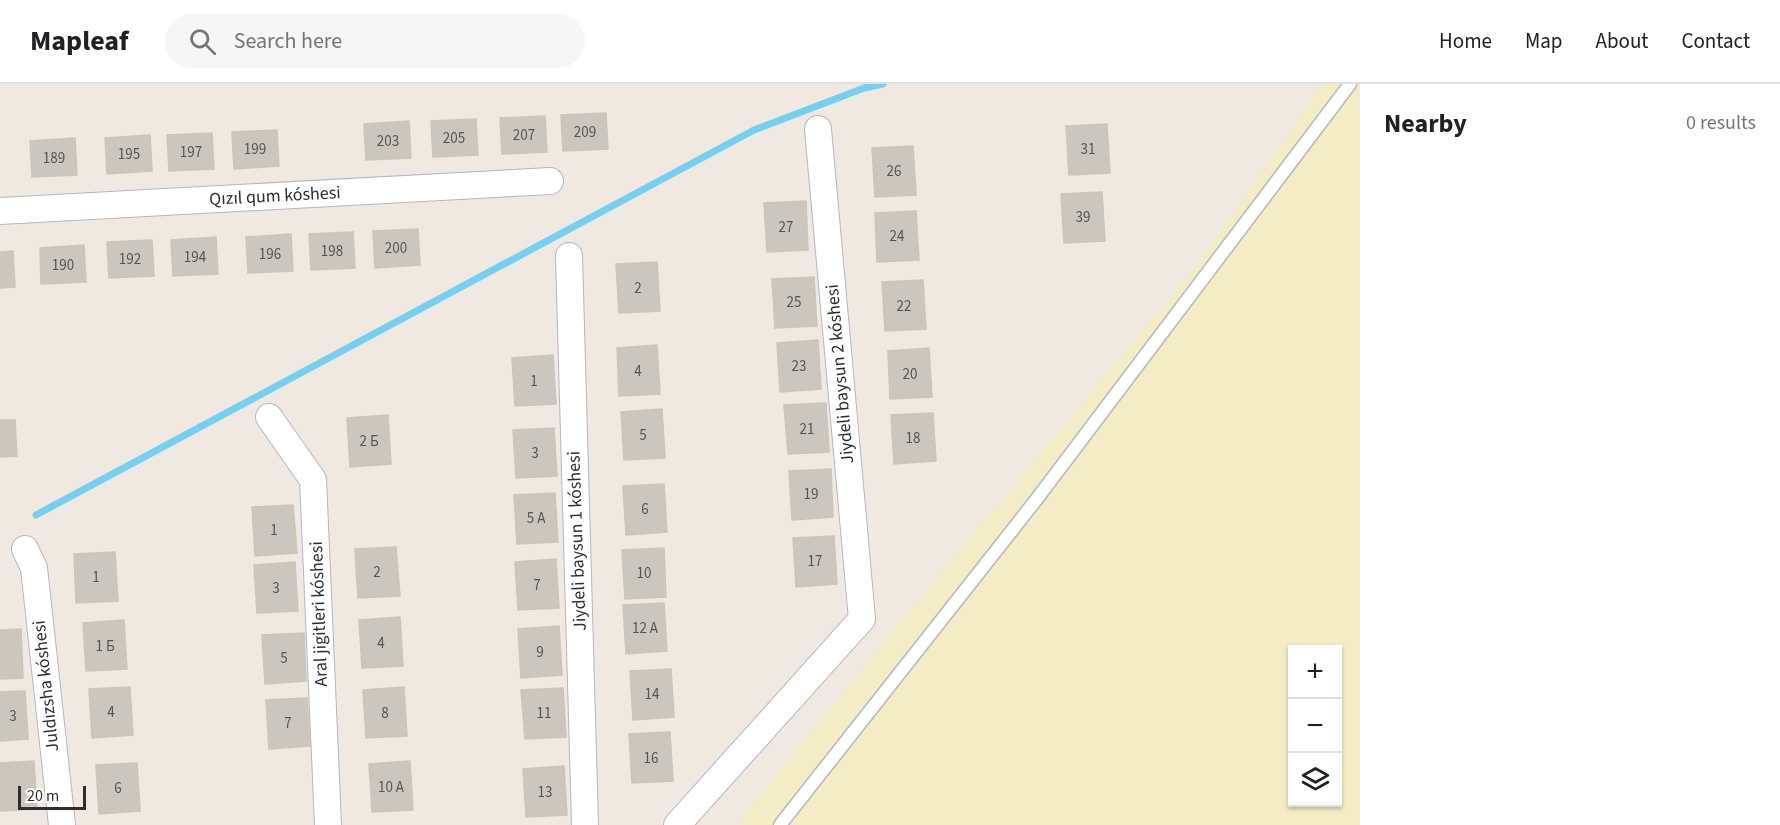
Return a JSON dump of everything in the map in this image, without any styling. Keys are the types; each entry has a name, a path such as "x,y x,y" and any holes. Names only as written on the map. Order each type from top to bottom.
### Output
{"street":[{"name":"Jiydeli baysun 2 kóshesi","path":"677,825 862,619 818,129"},
{"name":"Qızıl qum kóshesi","path":"0,211 550,180"},
{"name":"Jiydeli baysun 1 kóshesi","path":"569,256 585,825"},
{"name":"Aral jigitleri kóshesi","path":"269,417 313,480 328,825"},
{"name":"Juldızsha kóshesi","path":"25,549 34,568 62,825"}],"lane":[{"path":"780,825 1036,500 1350,84"}],"sand":[{"path":"1323,84 1360,84 1360,825 736,825 923,594 1195,269"}],"building":[{"path":"606,113 608,149 563,151 561,115"},
{"path":"545,116 547,152 502,154 500,118"},
{"path":"476,119 478,155 433,157 431,121"},
{"path":"409,121 411,158 366,160 364,124"},
{"path":"1107,124 1110,173 1069,175 1066,126"},
{"path":"277,130 279,166 234,169 232,132"},
{"path":"212,133 214,169 169,171 167,135"},
{"path":"150,135 152,171 107,174 105,138"},
{"path":"75,138 77,175 32,177 30,141"},
{"path":"913,146 916,195 875,197 872,148"},
{"path":"1102,192 1105,241 1064,243 1061,194"},
{"path":"806,201 808,250 767,252 764,203"},
{"path":"916,211 919,260 877,262 875,213"},
{"path":"418,229 420,265 375,268 373,231"},
{"path":"353,232 355,268 311,270 309,234"},
{"path":"291,234 293,271 248,273 246,237"},
{"path":"216,237 218,274 173,276 171,240"},
{"path":"152,240 154,276 109,278 107,242"},
{"path":"84,245 86,282 41,284 40,248"},
{"path":"13,251 15,287 0,288 0,252"},
{"path":"657,262 660,311 619,313 616,264"},
{"path":"814,277 817,326 775,328 772,279"},
{"path":"923,280 926,329 885,331 882,282"},
{"path":"818,340 821,389 780,392 777,343"},
{"path":"657,345 660,394 619,396 617,348"},
{"path":"929,348 932,397 890,399 888,351"},
{"path":"553,355 556,404 515,406 512,358"},
{"path":"826,403 829,452 788,454 784,405"},
{"path":"662,409 665,458 624,460 621,412"},
{"path":"933,413 936,461 894,464 891,415"},
{"path":"388,415 391,464 350,467 347,418"},
{"path":"0,420 15,420 17,456 0,457"},
{"path":"554,428 557,476 516,478 513,430"},
{"path":"831,469 833,517 792,520 789,471"},
{"path":"664,484 667,532 626,535 623,486"},
{"path":"555,493 558,542 517,544 514,495"},
{"path":"293,505 297,553 255,556 252,507"},
{"path":"834,536 837,584 796,587 793,538"},
{"path":"396,547 400,596 358,598 355,549"},
{"path":"664,548 666,597 625,599 622,550"},
{"path":"115,552 118,601 76,603 74,554"},
{"path":"556,559 559,608 518,610 515,562"},
{"path":"295,562 298,611 257,613 254,565"},
{"path":"664,603 667,651 626,654 623,605"},
{"path":"400,617 403,666 362,668 359,620"},
{"path":"124,620 127,669 86,671 83,623"},
{"path":"559,626 562,675 521,678 518,629"},
{"path":"21,629 23,678 0,679 0,630"},
{"path":"304,633 306,681 265,684 262,635"},
{"path":"671,669 674,717 633,720 630,671"},
{"path":"130,687 133,735 92,738 89,689"},
{"path":"404,687 407,736 366,738 363,690"},
{"path":"563,688 566,737 525,739 521,690"},
{"path":"25,691 28,739 0,741 0,692"},
{"path":"307,698 310,746 269,749 266,700"},
{"path":"670,732 673,781 632,783 629,734"},
{"path":"34,761 37,809 0,811 0,763"},
{"path":"410,761 413,810 372,812 369,764"},
{"path":"137,763 140,811 99,814 96,765"},
{"path":"564,766 567,815 526,817 523,769"}],"waterway":[{"path":"36,515 754,130 864,88 883,84"}]}
